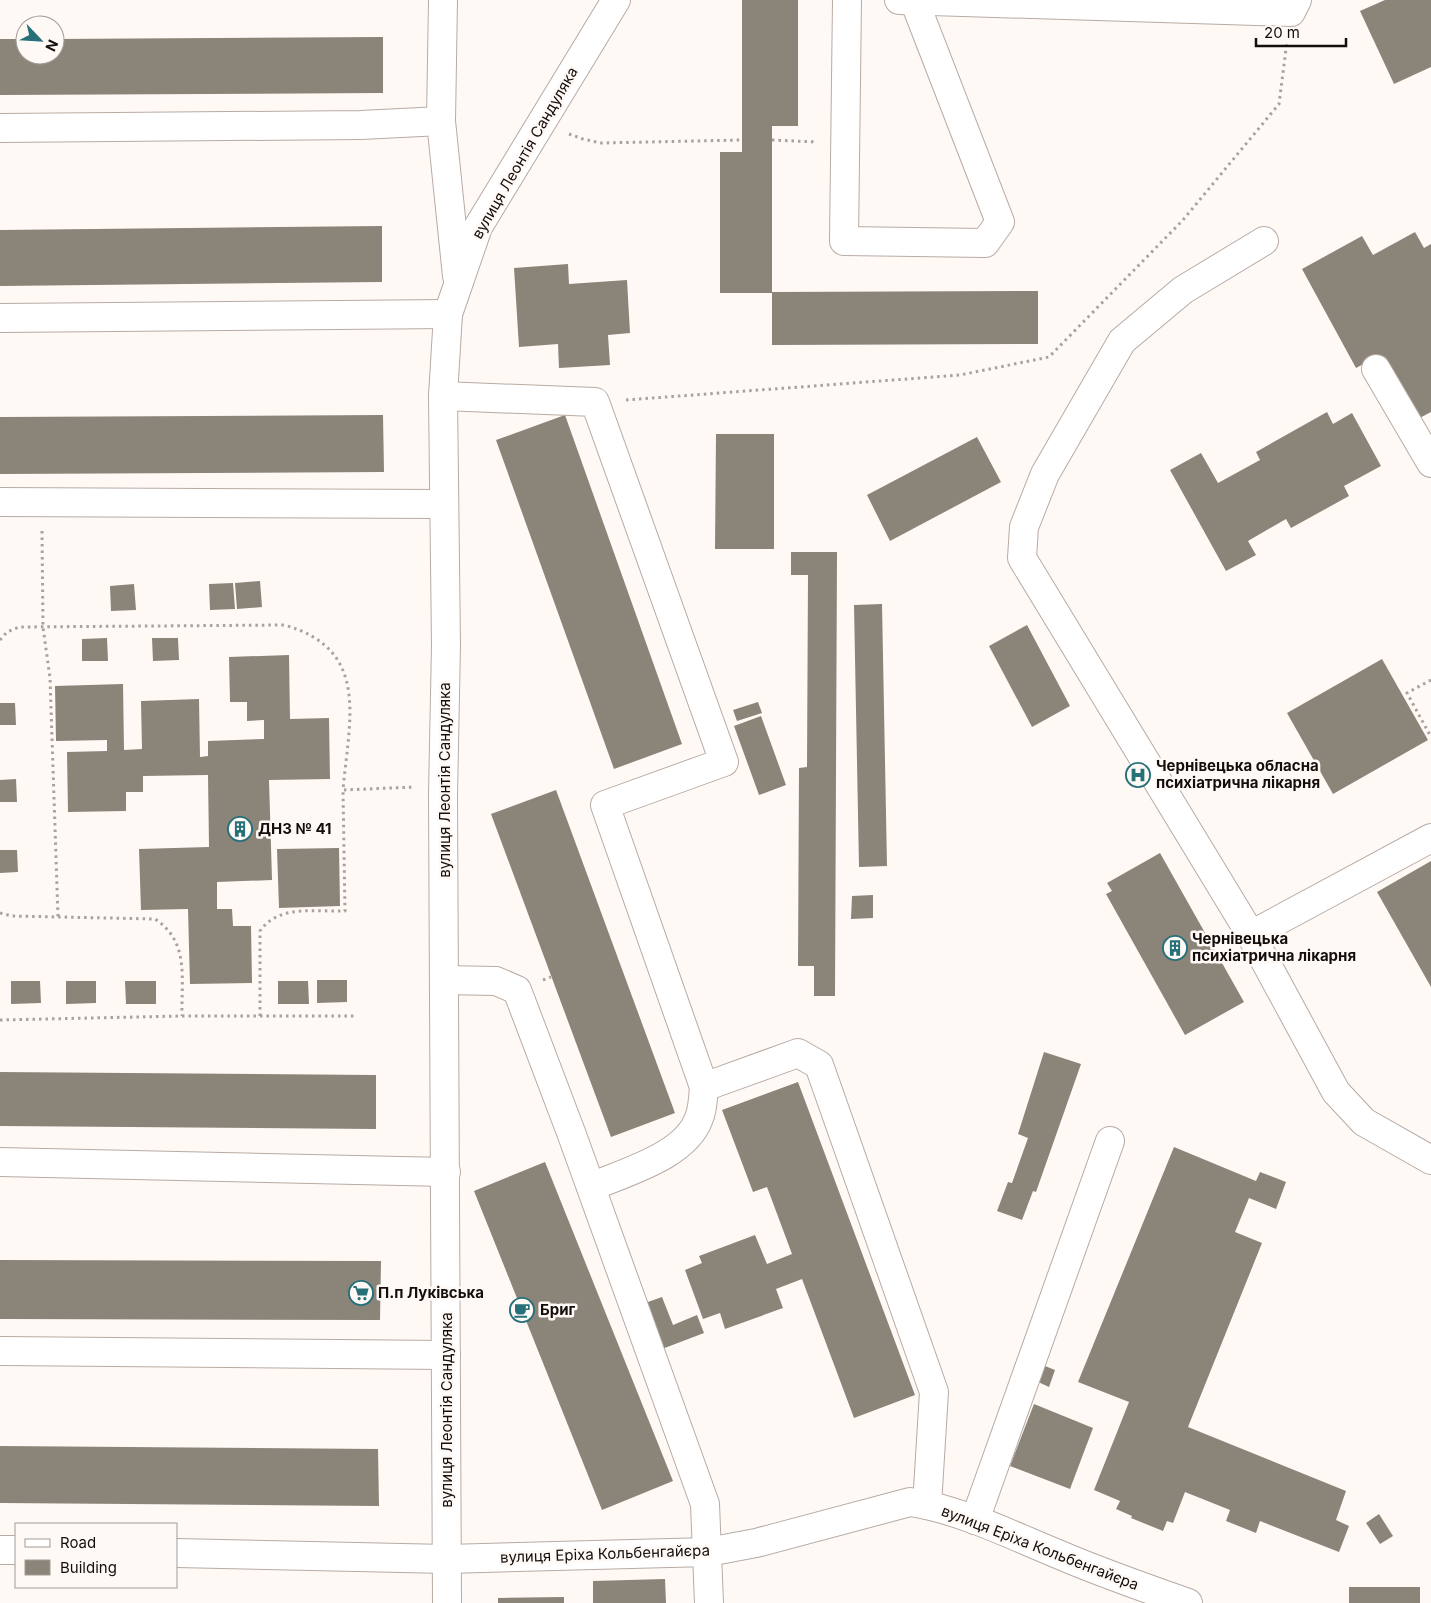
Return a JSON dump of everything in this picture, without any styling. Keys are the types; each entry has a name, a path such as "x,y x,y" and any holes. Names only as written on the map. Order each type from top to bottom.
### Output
{"street":[{"path":"444,0 441,121 458,283"},
{"name":"вулиця Леонтія Сандуляка","path":"447,1603 444,980 446,645 443,396 448,314 478,227 616,0"},
{"path":"848,0 844,241 984,243 1000,222 914,0"},
{"path":"899,0 1294,6"},
{"path":"0,128 361,125 441,121"},
{"path":"1264,241 1183,290 1122,341 1045,474 1024,527 1022,558 1251,935 1336,1092 1364,1122 1431,1160"},
{"path":"0,318 448,314"},
{"path":"1376,370 1431,463"},
{"path":"443,396 595,402 724,762 605,805 704,1088 699,1119 684,1143 662,1156 590,1187"},
{"path":"0,502 444,504"},
{"path":"1251,935 1431,838"},
{"path":"444,980 496,980 517,990 705,1504 709,1603"},
{"path":"704,1088 798,1053 818,1065 934,1392 928,1505"},
{"path":"975,1520 1110,1141"},
{"path":"0,1162 446,1172"},
{"path":"0,1351 446,1355"},
{"name":"вулиця Еріха Кольбенгайєра","path":"178,1553 447,1559 708,1552 756,1543 910,1502 928,1505 975,1520 1101,1573 1188,1603"},
{"path":"0,1550 15,1550"}],"path":[{"path":"595,402 960,375 1049,356 1183,220 1279,104 1294,6"},
{"path":"542,122 583,139 601,143 742,140"},
{"path":"772,140 845,143"},
{"path":"42,502 43,627 50,678 58,917"},
{"path":"0,640 7,632 20,627 284,624 305,630 329,648 341,664 349,682 350,708 344,790 345,911 288,912 268,920 260,931 260,1016"},
{"path":"1431,680 1407,694 1431,737"},
{"path":"344,790 444,786"},
{"path":"0,913 58,917 155,919 175,937 181,954 182,1016"},
{"path":"0,1020 182,1016 357,1016"}],"building":[{"path":"742,0 798,0 798,126 772,126 772,293 720,293 720,152 742,152"},
{"path":"1385,0 1431,0 1431,67 1394,84 1360,11"},
{"path":"383,37 383,93 0,95 0,39 15,39 15,65 65,65 65,39"},
{"path":"382,226 382,282 0,286 0,230"},
{"path":"1415,232 1424,248 1431,244 1431,412 1414,421 1378,356 1356,368 1302,269 1362,236 1373,255"},
{"path":"568,264 569,284 627,280 630,333 608,335 610,365 559,368 558,344 519,347 514,268"},
{"path":"1038,291 1038,344 772,345 772,292"},
{"path":"1327,412 1333,424 1352,413 1381,466 1344,486 1349,496 1291,528 1286,519 1248,541 1256,555 1226,571 1170,470 1201,453 1218,483 1260,460 1256,452"},
{"path":"383,415 384,472 0,474 0,417"},
{"path":"565,415 682,744 614,769 496,440"},
{"path":"716,434 774,434 774,549 715,549"},
{"path":"977,437 1001,482 890,541 867,495"},
{"path":"791,552 837,552 835,996 814,996 814,966 798,966 799,768 807,767 808,575 791,575"},
{"path":"260,581 262,607 237,609 235,583"},
{"path":"233,583 235,609 210,610 209,584"},
{"path":"134,584 136,610 111,611 110,586"},
{"path":"882,604 887,866 859,867 854,605"},
{"path":"1027,625 1070,706 1032,727 989,646"},
{"path":"107,638 108,661 82,661 82,639"},
{"path":"152,638 178,638 179,660 153,661"},
{"name":"ДНЗ № 41","path":"289,655 290,719 329,718 330,779 269,780 272,880 217,882 217,909 232,909 233,926 251,926 252,983 190,984 188,909 141,910 139,849 209,847 208,775 143,776 143,792 126,792 126,811 68,812 67,752 107,751 107,740 56,741 55,686 123,684 124,750 142,749 141,701 199,699 200,757 208,756 208,741 264,739 264,720 247,721 247,702 230,702 229,657"},
{"path":"1382,659 1428,740 1333,794 1287,713"},
{"path":"758,702 762,713 737,721 733,710"},
{"path":"0,703 15,703 16,725 0,725"},
{"path":"761,716 786,785 759,795 734,726"},
{"path":"16,779 17,802 0,802 0,780"},
{"path":"556,790 675,1113 611,1137 491,814"},
{"path":"339,848 340,906 279,908 277,849"},
{"path":"0,850 17,850 18,872 0,873"},
{"name":"Чернівецька психіатрична лікарня","path":"1160,853 1244,1002 1185,1035 1106,894 1112,891 1107,883"},
{"path":"1431,861 1431,987 1377,892"},
{"path":"873,895 873,918 851,919 852,896"},
{"path":"317,980 347,980 347,1002 317,1003"},
{"path":"11,981 40,981 41,1003 11,1004"},
{"path":"66,981 96,981 96,1003 66,1004"},
{"path":"125,981 156,981 156,1004 126,1004"},
{"path":"278,981 308,981 309,1004 278,1004"},
{"path":"1044,1052 1081,1064 1036,1192 1033,1191 1022,1220 997,1211 1008,1182 1012,1183 1028,1138 1018,1134"},
{"path":"0,1072 376,1075 376,1129 0,1126"},
{"path":"798,1082 915,1395 854,1418 802,1279 776,1289 783,1308 725,1329 720,1313 703,1319 685,1270 702,1263 699,1256 755,1235 767,1264 792,1254 767,1187 753,1192 722,1110"},
{"path":"1174,1147 1256,1181 1260,1172 1286,1182 1276,1209 1249,1198 1235,1232 1262,1243 1188,1427 1346,1491 1336,1520 1349,1526 1339,1552 1260,1521 1256,1533 1226,1521 1230,1510 1185,1492 1173,1523 1167,1521 1163,1531 1131,1518 1132,1516 1116,1509 1120,1501 1094,1490 1129,1402 1078,1382"},
{"path":"545,1162 673,1481 602,1510 474,1191"},
{"path":"0,1260 381,1261 380,1320 0,1319"},
{"path":"662,1297 673,1325 697,1315 704,1333 662,1349 645,1303"},
{"path":"1040,1364 1055,1370 1049,1387 1034,1380"},
{"path":"1034,1404 1093,1428 1070,1489 1010,1466"},
{"path":"0,1446 378,1449 379,1506 0,1503"},
{"path":"1379,1514 1393,1536 1380,1544 1366,1523"},
{"path":"665,1579 666,1603 593,1603 593,1581"},
{"path":"1349,1587 1420,1587 1420,1603 1349,1603"},
{"path":"564,1597 564,1603 498,1603 498,1598"}],"place":[{"name":"Чернівецька обласна психіатрична лікарня","path":"1138,775"},
{"name":"ДНЗ № 41","path":"240,829"},
{"name":"Чернівецька психіатрична лікарня","path":"1175,948"},
{"name":"П.п Луківська","path":"361,1293"},
{"name":"Бриг","path":"522,1310"}]}
